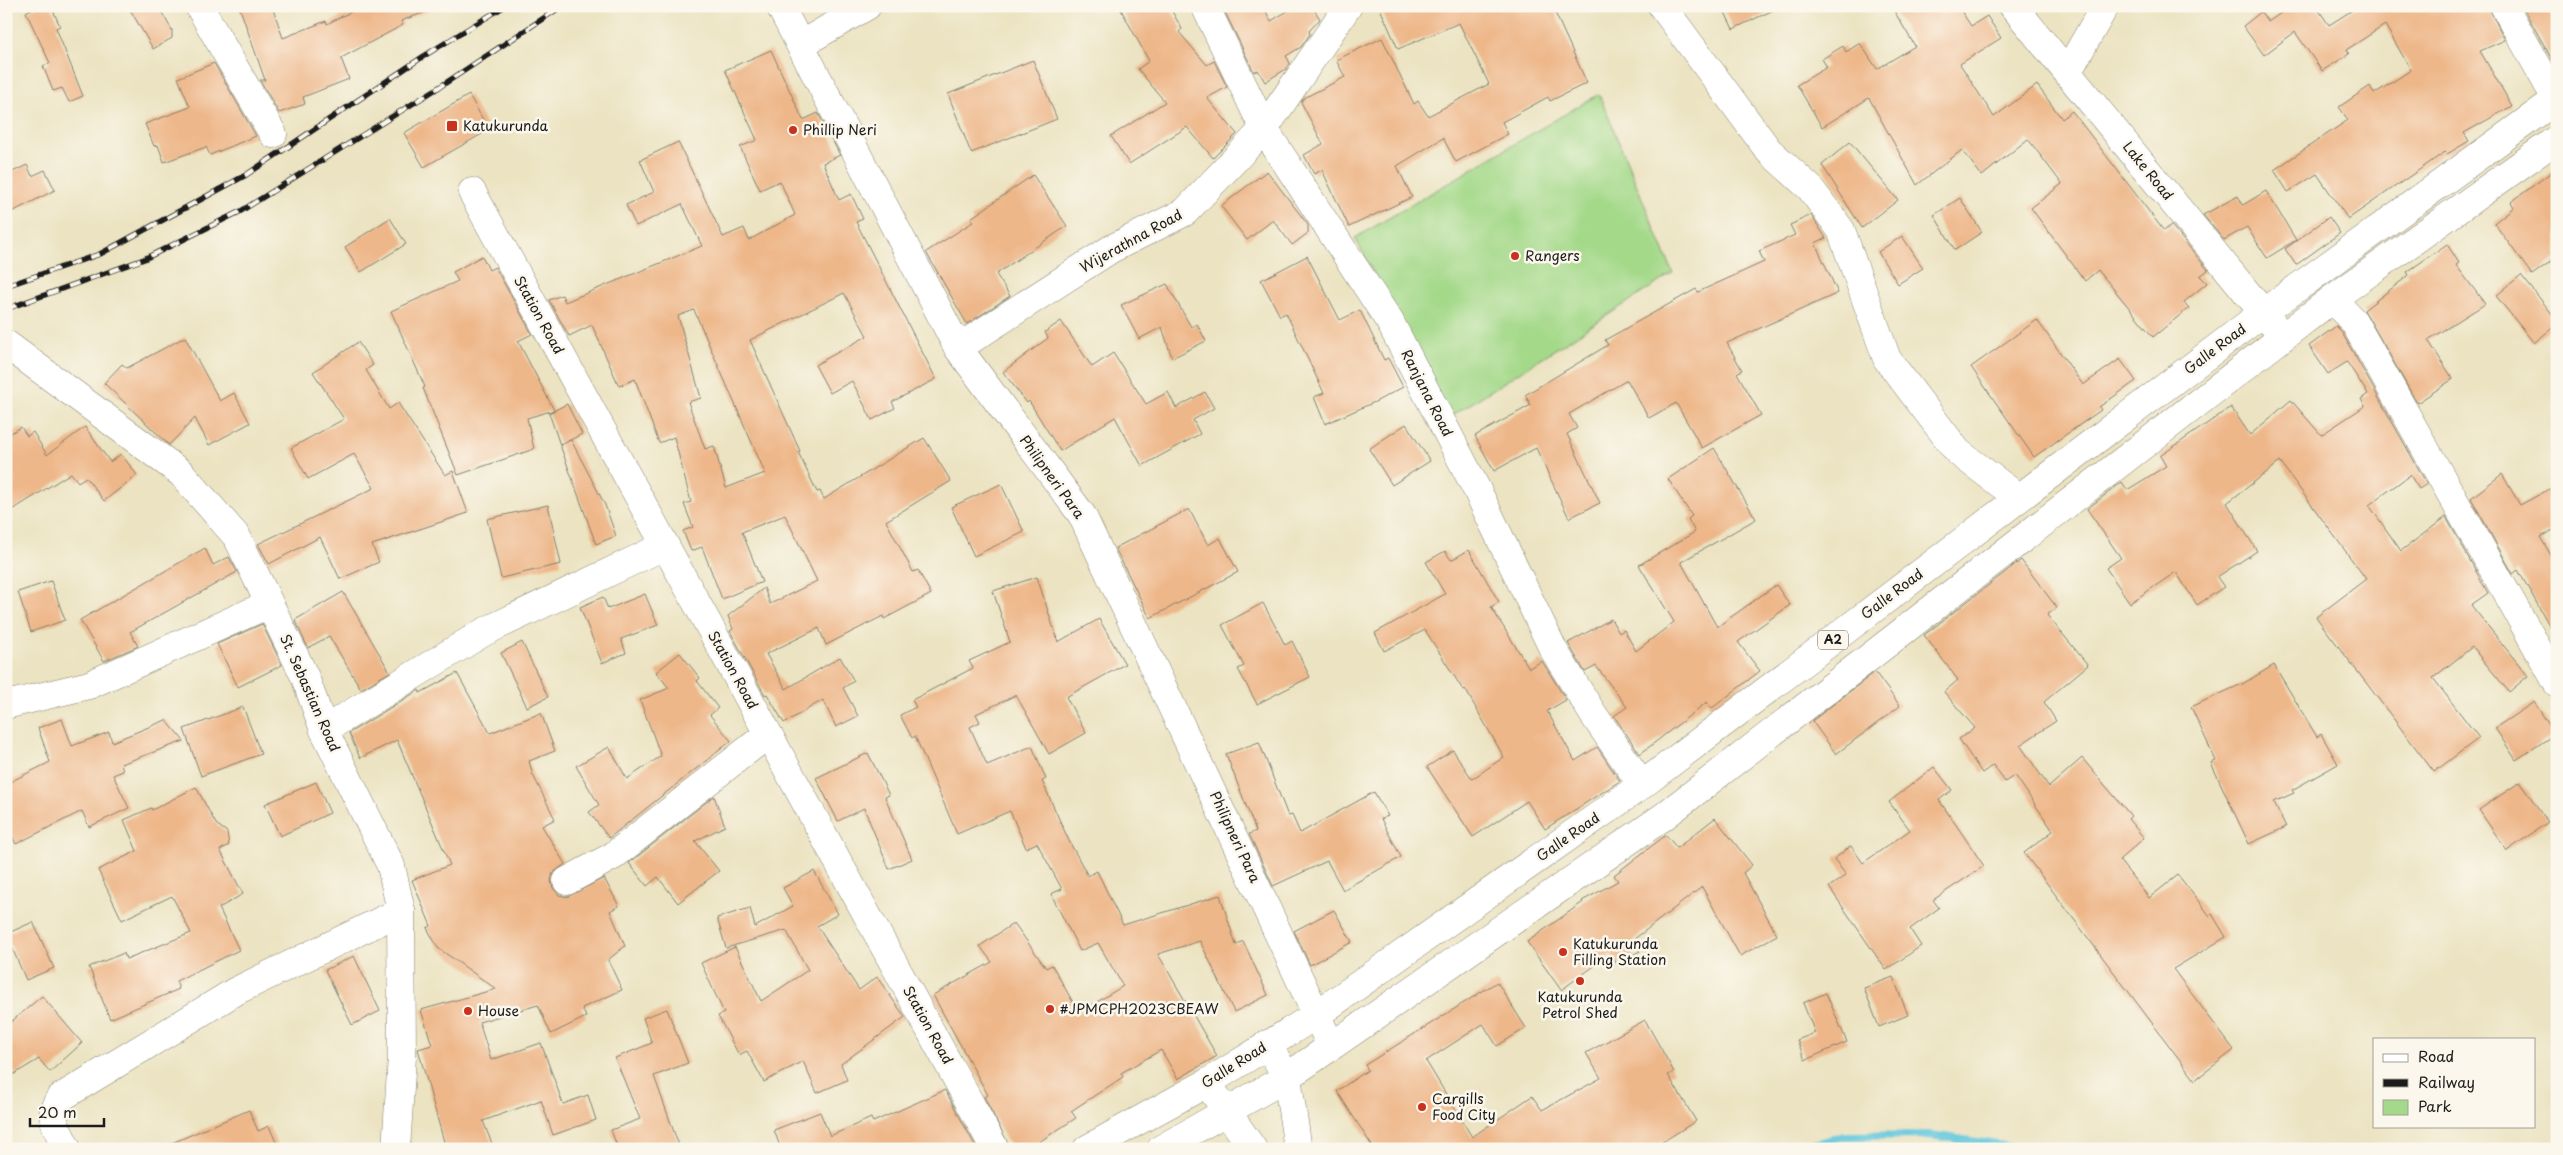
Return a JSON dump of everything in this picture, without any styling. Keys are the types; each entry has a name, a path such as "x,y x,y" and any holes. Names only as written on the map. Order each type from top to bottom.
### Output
{"main road":[{"path":"199,6 273,134"},
{"name":"Philipneri Para","path":"780,6 958,348 1082,516 1222,808 1331,1046"},
{"path":"800,45 867,6"},
{"name":"Ranjana Road","path":"1205,6 1264,129 1390,322 1479,494 1553,650 1593,714 1642,785"},
{"name":"Wijerathna Road","path":"958,348 1111,249 1185,212 1264,129 1348,6"},
{"path":"1662,6 1769,151 1810,188 1840,230 1887,359 1958,452 2019,498"},
{"name":"Lake Road","path":"2014,6 2283,336"},
{"path":"2068,71 2105,6"},
{"path":"2504,6 2556,99"},
{"name":"Galle Road","path":"1087,1149 1207,1083 1316,1015 1642,785 2264,312 2556,99"},
{"name":"A2","path":"1161,1149 1287,1077 1663,817 2283,336 2557,139"},
{"name":"Station Road","path":"472,192 995,1149"},
{"path":"2332,299 2354,322 2557,683"},
{"name":"St. Sebastian Road","path":"6,344 181,473 237,537 305,677 324,730 391,866 401,911 402,1056 396,1149"},
{"path":"324,730 484,632 664,546"},
{"path":"6,705 89,685 269,604"},
{"path":"567,881 613,856 768,734"},
{"path":"1506,881 1528,912"},
{"path":"67,1149 53,1119 53,1107 60,1098 236,991 401,911"},
{"path":"1267,1044 1287,1077 1298,1149"},
{"path":"1207,1083 1253,1149"}],"green space":[{"name":"Rangers","path":"1599,94 1673,273 1450,417 1355,238"}],"building":[{"path":"37,6 51,6 60,26 56,28 83,96 69,102 62,88 53,91 43,66 50,63 26,12"},
{"path":"128,6 158,6 172,30 172,38 153,49"},
{"path":"239,6 272,6 283,38 326,21 327,24 362,6 436,6 436,8 401,21 403,25 341,58 349,79 303,97 305,104 279,113 260,80 265,80"},
{"path":"1119,6 1169,6 1182,29 1179,32 1207,65 1214,61 1227,87 1207,98 1237,134 1213,158 1187,127 1129,164 1111,136 1165,102 1138,69 1149,61"},
{"path":"1222,6 1263,6 1271,21 1296,6 1312,6 1320,19 1309,31 1310,34 1301,47 1286,56 1290,63 1286,69 1265,82 1258,70 1254,72"},
{"path":"1379,6 1552,6 1587,83 1550,101 1548,97 1502,122 1508,134 1456,162 1443,138 1397,166 1412,197 1349,227 1322,170 1314,174 1304,155 1323,144 1301,102 1304,98 1345,77 1336,60 1382,38 1414,104 1418,101 1428,116 1489,84 1459,23 1398,49"},
{"path":"1722,6 1782,6 1733,29"},
{"path":"1891,6 1958,6 1971,26 1987,16 2001,38 1960,64 1994,117 2037,85 2062,119 2072,111 2164,231 2171,225 2208,270 2200,276 2207,283 2184,302 2189,308 2153,337 2098,270 2085,281 2031,208 2062,184 2028,139 1982,176 1962,150 1917,185 1869,98 1822,127 1797,85 1827,67 1822,59 1843,46 1846,52 1860,43 1877,69 1915,46"},
{"path":"2291,6 2316,6 2329,25 2359,6 2488,6 2505,40 2480,51 2512,106 2464,133 2469,141 2447,154 2445,152 2348,219 2317,174 2288,192 2274,170 2348,120 2339,107 2370,86 2374,94 2411,70 2385,25 2346,50 2349,54 2322,71 2295,32 2264,55 2243,26 2261,12 2268,22"},
{"path":"2522,6 2557,6 2557,68"},
{"path":"771,50 803,120 818,113 840,155 823,163 839,200 851,194 863,219 856,222 936,379 892,402 895,408 872,420 852,381 830,393 815,365 867,336 844,293 750,340 800,451 798,452 817,492 820,491 824,499 924,438 951,481 886,521 913,572 918,570 931,594 884,619 883,616 826,645 819,628 766,654 786,689 840,657 854,681 843,688 858,716 836,727 823,700 784,723 767,694 765,695 730,631 733,629 728,616 764,588 770,604 817,581 785,515 742,532 762,582 722,599 702,547 691,551 683,531 693,527 684,504 691,502 674,437 659,443 635,379 619,386 592,325 569,336 549,300 562,295 565,302 702,246 682,204 636,226 626,205 654,192 640,160 678,142 723,237 744,228 749,240 795,215 780,181 760,190 740,147 757,140 725,70","holes":["694,310 765,473 726,488 714,446 705,449 688,402 701,398 678,316"]},
{"path":"1033,60 1057,119 971,153 948,94"},
{"path":"214,63 256,136 210,155 206,147 164,162 158,145 154,146 145,124 190,107 178,78"},
{"path":"469,95 489,130 424,167 404,133"},
{"path":"1850,142 1898,200 1862,228 1822,165"},
{"path":"27,165 32,176 45,170 55,190 6,215 6,175"},
{"path":"2557,168 2557,257 2532,275 2494,223 2514,207 2511,202"},
{"path":"1267,171 1308,225 1308,233 1292,245 1273,220 1247,240 1221,206"},
{"path":"1033,175 1067,226 996,274 1010,296 967,324 926,252 973,222 971,218"},
{"path":"2266,191 2296,240 2267,258 2247,227 2224,240 2203,215 2238,196 2243,205"},
{"path":"1960,198 1982,232 1955,250 1934,215"},
{"path":"1811,215 1826,238 1815,243 1838,293 1727,343 1742,370 1737,373 1761,415 1702,448 1676,403 1649,418 1627,380 1569,414 1577,428 1567,434 1600,503 1569,518 1536,448 1494,471 1475,436 1531,405 1525,395 1608,345 1605,340 1696,289 1698,292 1764,262 1759,251 1795,235 1790,225"},
{"path":"2329,217 2340,233 2296,265 2285,249"},
{"path":"390,218 406,244 361,272 345,247"},
{"path":"1902,236 1923,268 1898,284 1878,252"},
{"path":"2447,244 2459,263 2456,265 2485,304 2428,340 2453,379 2417,403 2364,310 2409,275 2407,272"},
{"path":"482,256 489,270 495,267 532,334 518,341 554,410 527,418 534,449 458,475 423,388 425,387 391,311 458,281 453,272"},
{"path":"1307,256 1340,320 1360,310 1384,360 1388,358 1403,387 1377,401 1325,424 1314,397 1324,393 1286,313 1280,316 1261,280"},
{"path":"2521,275 2557,320 2557,324 2534,343 2496,296"},
{"path":"1167,284 1191,327 1197,324 1206,341 1172,358 1162,327 1139,339 1121,305"},
{"path":"2037,320 2083,385 2120,359 2136,381 2099,407 2101,410 2034,457 1971,367"},
{"path":"1061,321 1092,367 1113,353 1146,404 1168,392 1176,408 1205,392 1214,408 1193,420 1200,434 1142,466 1115,417 1060,451 1029,401 1027,403 1003,372 1048,338 1045,332"},
{"path":"2336,326 2341,331 2427,484 2419,489 2410,475 2369,505 2401,551 2446,517 2488,593 2471,605 2528,676 2509,692 2472,647 2433,678 2479,738 2434,772 2316,617 2366,579 2280,462 2227,503 2257,551 2217,577 2224,587 2197,605 2176,572 2130,603 2106,568 2121,558 2087,509 2122,482 2127,490 2166,466 2160,456 2231,407 2250,435 2291,400 2321,435 2365,406 2361,399 2368,394 2347,362 2328,374 2309,346"},
{"path":"185,337 220,401 234,393 250,423 209,445 195,418 169,445 104,383 122,364 127,368"},
{"path":"358,342 373,365 366,370 389,409 398,403 445,475 453,471 468,513 372,545 379,562 340,579 320,537 269,564 258,544 374,488 354,454 308,479 291,448 344,419 313,372"},
{"path":"567,404 582,434 560,445 549,413"},
{"path":"1406,424 1430,461 1392,485 1369,449"},
{"path":"21,427 27,436 33,432 47,455 85,427 110,462 121,454 137,475 104,501 86,477 78,482 71,473 6,514 6,436"},
{"path":"571,440 605,505 616,536 596,544 560,445"},
{"path":"1714,448 1756,519 1681,562 1717,627 1776,585 1790,605 1738,642 1760,671 1711,709 1707,702 1640,754 1614,716 1627,707 1596,666 1585,672 1568,643 1611,619 1619,633 1624,630 1636,651 1674,622 1639,565 1695,532 1688,519 1692,516 1668,479"},
{"path":"2502,474 2520,505 2557,485 2557,528 2540,537 2557,565 2557,639 2518,570 2513,574 2471,498"},
{"path":"1001,484 1024,532 974,556 951,507"},
{"path":"548,505 561,564 501,578 487,519"},
{"path":"1189,509 1208,545 1220,538 1238,572 1150,618 1115,548"},
{"path":"205,548 213,565 229,557 237,572 130,632 138,646 104,661 80,620"},
{"path":"1469,550 1499,602 1491,607 1529,668 1542,661 1566,700 1547,711 1575,761 1597,747 1620,781 1545,829 1527,801 1473,837 1427,767 1453,750 1472,779 1504,757 1465,689 1463,690 1425,630 1384,651 1375,633 1445,594 1426,562 1445,551 1451,560"},
{"path":"2021,560 2057,608 2047,615 2088,665 2044,702 2056,721 2020,745 2049,787 2082,758 2131,816 2128,819 2144,838 2119,860 2149,898 2178,875 2210,916 2212,914 2226,937 2173,969 2234,1050 2195,1080 2024,853 2053,831 2015,775 2005,782 1993,765 1982,773 1959,739 1975,728 1944,692 1958,680 1924,635"},
{"path":"1037,577 1058,642 1099,619 1125,664 1066,697 1086,733 1049,754 1016,695 976,714 980,722 970,727 987,765 1032,746 1046,779 1042,781 1069,841 1088,876 1097,871 1123,925 1220,895 1236,945 1243,941 1268,995 1234,1012 1200,941 1158,954 1217,1056 1178,1079 1161,1050 1121,1073 1123,1077 1071,1111 1076,1118 1028,1149 1011,1149 984,1097 988,1095 933,995 992,962 980,946 1014,923 1046,968 1052,965 1079,1013 1123,986 1098,943 1080,951 1051,894 1062,889 1037,843 1026,848 1010,811 957,834 915,736 912,738 900,715 916,707 912,700 973,668 969,661 1010,642 993,591"},
{"path":"51,581 65,620 31,632 18,592"},
{"path":"343,592 390,672 361,689 329,636 308,648 295,620"},
{"path":"645,594 658,625 621,639 626,653 602,663 580,607 603,597 608,609"},
{"path":"1263,603 1285,645 1292,641 1310,677 1257,704 1238,669 1244,666 1222,625"},
{"path":"262,624 282,665 238,687 217,644"},
{"path":"522,642 548,697 527,707 501,653"},
{"path":"680,653 700,678 697,681 718,708 710,715 731,741 609,838 589,812 599,805 576,766 609,747 627,779 661,756 640,700 669,688 656,672"},
{"path":"2274,665 2317,737 2321,734 2338,764 2292,790 2294,793 2274,802 2286,827 2249,844 2211,763 2216,761 2191,707 2244,683"},
{"path":"1875,672 1900,706 1836,754 1812,721"},
{"path":"457,673 490,733 541,713 555,751 529,761 533,775 555,819 542,826 565,864 553,873 551,881 553,888 559,895 567,897 604,878 619,906 610,911 625,946 608,960 622,990 582,1008 586,1017 551,1034 538,1005 479,1022 491,1060 541,1043 563,1104 588,1095 596,1120 553,1135 541,1100 483,1121 494,1149 446,1149 418,1049 432,1045 421,1010 496,989 438,948 427,928 431,926 412,880 450,865 397,740 360,758 349,733 419,690 420,693"},
{"path":"2534,702 2555,734 2516,760 2495,728"},
{"path":"243,707 261,754 201,776 184,729"},
{"path":"62,719 72,746 109,732 112,742 166,720 184,741 121,764 123,771 113,775 129,808 89,827 82,811 16,844 6,826 6,784 50,762 38,728"},
{"path":"1259,742 1288,816 1292,815 1300,833 1374,792 1388,816 1381,819 1401,857 1343,890 1327,861 1273,886 1249,834 1256,831 1226,754"},
{"path":"868,753 889,795 885,797 912,859 889,869 864,808 838,821 816,778"},
{"path":"1934,767 1952,790 1939,800 1984,866 1933,900 1939,908 1910,929 1921,946 1886,970 1829,887 1846,875 1834,859 1851,846 1863,863 1910,830 1889,802"},
{"path":"316,782 330,813 280,836 265,804"},
{"path":"2520,782 2548,822 2507,851 2479,810"},
{"path":"196,787 216,824 227,832 229,845 220,850 243,894 219,908 239,950 176,981 179,989 110,1019 89,967 124,953 126,959 191,933 172,896 122,920 98,870 137,851 124,820 151,808 152,810"},
{"path":"714,796 725,826 695,841 719,871 678,903 658,877 647,886 629,863"},
{"path":"1715,818 1752,865 1743,873 1777,935 1740,956 1702,887 1633,940 1640,951 1617,964 1611,954 1561,990 1527,942 1582,901 1618,881 1614,875 1666,835 1677,848"},
{"path":"814,871 838,914 817,926 859,990 877,977 905,1017 841,1064 847,1080 817,1093 803,1061 764,1082 747,1051 739,1055 718,1016 724,1013 701,963 735,947 761,1001 808,970 786,930 726,948 717,918 750,908 755,927 793,906 783,888"},
{"path":"1334,910 1352,942 1310,965 1294,931"},
{"path":"33,922 54,968 26,980 6,934"},
{"path":"354,956 380,1011 352,1025 325,970"},
{"path":"1893,977 1908,1015 1879,1027 1864,988"},
{"path":"1497,982 1526,1028 1497,1046 1483,1024 1426,1061 1472,1137 1532,1096 1542,1110 1601,1078 1586,1053 1645,1020 1674,1072 1668,1075 1696,1121 1651,1149 1374,1149 1337,1091 1368,1070 1365,1065"},
{"path":"1826,993 1847,1042 1805,1060 1797,1040 1815,1033 1803,1003"},
{"path":"42,996 82,1043 50,1072 39,1059 6,1079 6,1026"},
{"path":"667,1009 688,1063 654,1076 680,1149 618,1149 611,1130 640,1119 615,1058 652,1043 643,1018"},
{"path":"945,1090 977,1149 781,1149 774,1130 820,1112 830,1136 871,1118 873,1122"},
{"path":"249,1110 258,1131 269,1126 279,1149 158,1149"}],"waterway":[{"path":"1794,1149 1844,1136 1931,1135 2023,1149"}],"railway":[{"path":"6,286 100,254 246,175 424,56 505,6"},
{"path":"6,309 144,259 241,211 441,86 562,6"}],"place":[{"name":"Katukurunda","path":"452,126"},
{"name":"Phillip Neri","path":"793,130"},
{"name":"Rangers","path":"1515,256"},
{"name":"Katukurunda Filling Station","path":"1563,952"},
{"name":"Katukurunda Petrol Shed","path":"1580,981"},
{"name":"#JPMCPH2023CBEAW","path":"1050,1009"},
{"name":"House","path":"468,1011"},
{"name":"Cargills Food City","path":"1422,1107"}]}
